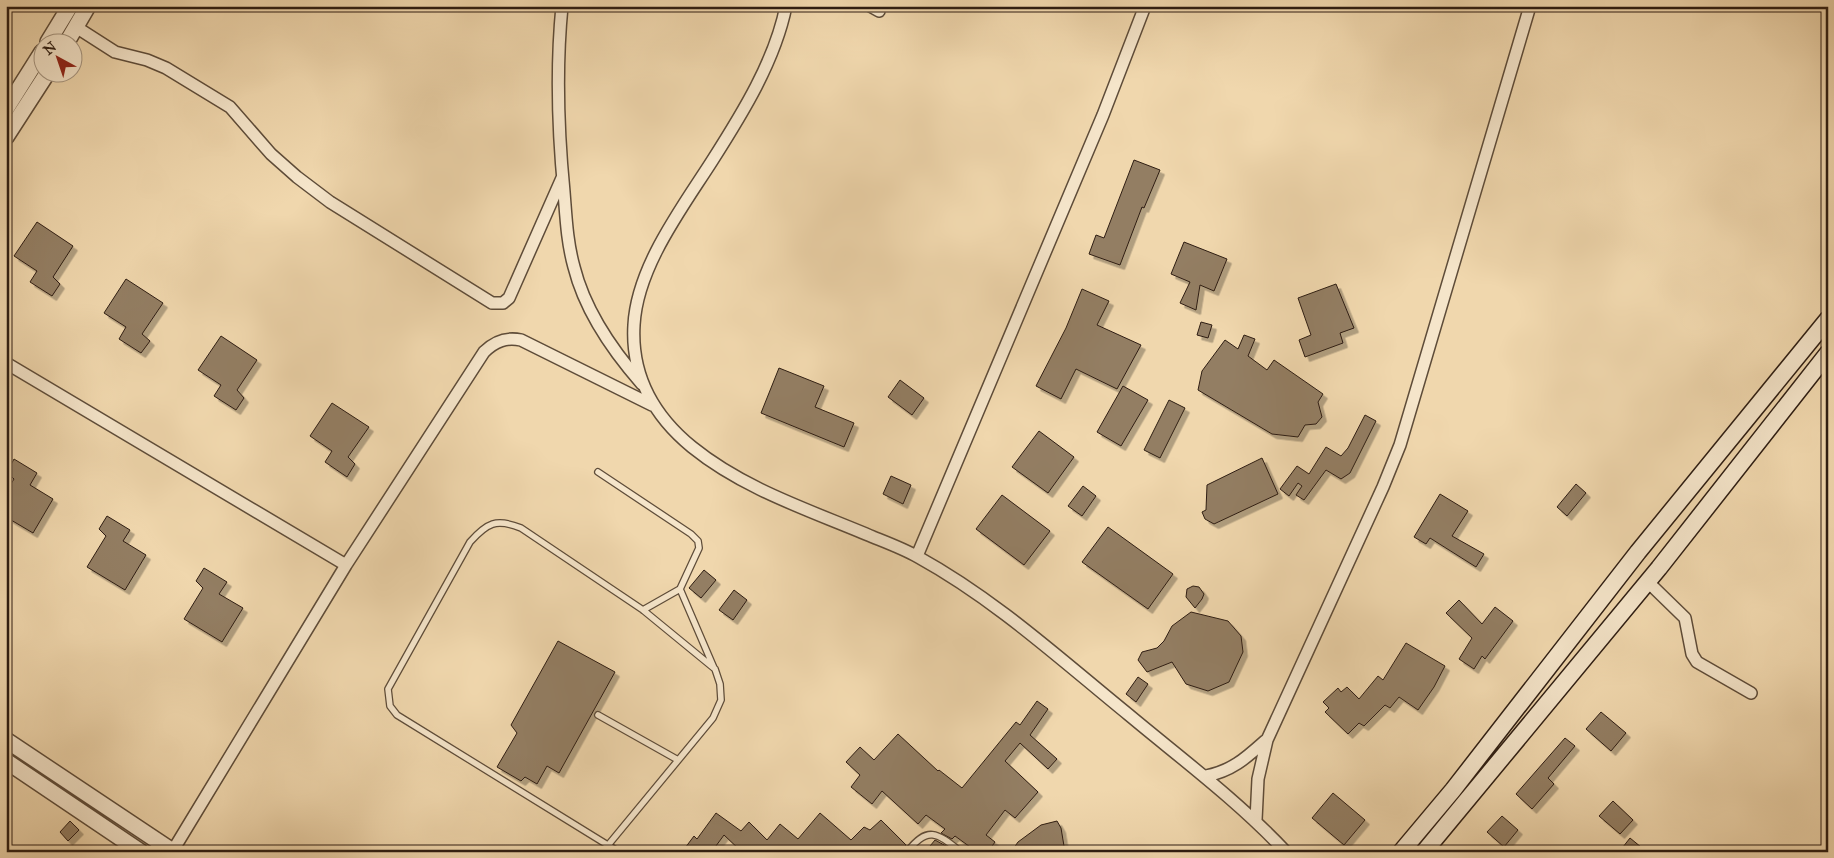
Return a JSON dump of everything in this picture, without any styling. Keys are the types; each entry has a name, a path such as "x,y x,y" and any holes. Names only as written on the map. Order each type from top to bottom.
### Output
{"main road":[{"path":"1401,852 1453,790 1638,552 1828,320"},
{"path":"1424,852 1648,582 1828,353"}],"street":[{"path":"54,32 70,6"},
{"path":"73,32 88,6"},
{"path":"562,6 559,40 562,178 567,235 574,268 585,298 618,355 644,386"},
{"path":"652,405 644,386 635,353 634,334 640,293 660,245 745,107 769,57 786,6"},
{"path":"916,556 1103,115 1145,6"},
{"path":"1256,820 1258,779 1266,740 1383,487 1400,445 1530,6"},
{"path":"76,27 115,52 147,60 166,68 230,107 271,154 303,182 330,202 492,303 503,302 509,298 562,178"},
{"path":"6,109 32,68"},
{"path":"6,137 42,82"},
{"path":"6,740 173,852 346,565 484,352 492,344 511,338 521,340 652,405 691,446 747,483 916,556 978,594 1032,633 1129,716 1206,776 1256,820 1286,852"},
{"path":"6,364 346,565"},
{"path":"1648,582 1686,618 1692,654 1697,662 1751,693"},
{"path":"1206,776 1219,774 1242,763 1266,740"},
{"path":"6,761 141,852"}],"lane":[{"path":"598,472 691,534 698,541 699,548 680,589 643,610"},
{"path":"619,852 609,844 397,715 390,706 388,689 470,542 482,529 496,522 506,522 521,528 643,610 714,669"},
{"path":"609,844 713,718 721,700 720,684 680,589"},
{"path":"598,715 678,760"},
{"path":"907,852 923,835 933,834 942,836 961,852"}],"building":[{"path":"1134,160 1160,170 1144,208 1142,207 1120,265 1089,254 1096,235 1104,238"},
{"path":"37,222 73,246 53,277 60,284 52,296 30,282 37,271 14,256"},
{"path":"1184,242 1227,259 1214,291 1200,285 1196,310 1180,303 1190,282 1171,274"},
{"path":"126,279 163,303 142,334 150,341 141,353 119,339 126,327 104,313"},
{"path":"1336,284 1354,328 1340,333 1343,343 1305,357 1299,340 1311,335 1298,298"},
{"path":"1082,289 1109,301 1097,325 1141,345 1117,389 1076,369 1061,399 1036,386 1066,328"},
{"path":"1201,322 1212,325 1208,338 1197,335"},
{"path":"1244,335 1255,339 1248,356 1267,370 1274,360 1323,394 1318,402 1322,417 1316,424 1305,425 1298,437 1272,434 1198,390 1202,371 1225,340 1238,349"},
{"path":"221,336 257,360 237,390 244,398 236,410 214,396 221,385 198,370"},
{"path":"779,368 824,386 815,407 854,423 844,447 761,413"},
{"path":"900,380 924,398 912,415 888,397"},
{"path":"1123,386 1148,400 1121,446 1097,432"},
{"path":"1169,400 1185,408 1160,458 1144,450"},
{"path":"332,403 369,427 348,457 355,464 347,477 325,462 332,451 310,436"},
{"path":"1365,415 1376,421 1350,473 1341,479 1326,470 1304,500 1296,495 1302,486 1298,483 1289,496 1280,489 1297,466 1309,474 1326,447 1341,456 1348,448"},
{"path":"1039,431 1074,457 1048,493 1012,467"},
{"path":"1262,458 1278,494 1214,524 1205,519 1202,512 1206,510 1207,485"},
{"path":"14,459 37,473 30,485 53,499 33,533 6,517 6,492 14,479 7,472"},
{"path":"891,476 911,485 903,504 883,494"},
{"path":"1576,484 1586,493 1567,516 1557,507"},
{"path":"1083,486 1096,496 1082,516 1068,506"},
{"path":"1440,494 1468,511 1452,536 1484,554 1476,567 1430,538 1426,544 1414,537"},
{"path":"1002,495 1050,531 1024,565 976,529"},
{"path":"107,516 130,530 123,541 146,555 125,590 87,567 106,536 99,529"},
{"path":"1108,527 1173,574 1148,609 1082,562"},
{"path":"204,568 227,582 219,594 243,608 222,642 184,619 203,588 196,581"},
{"path":"704,570 716,580 701,598 689,588"},
{"path":"1193,586 1199,587 1204,594 1195,608 1186,597 1187,589"},
{"path":"734,590 747,600 733,620 719,610"},
{"path":"1459,600 1482,624 1495,607 1513,621 1485,659 1482,656 1474,669 1459,659 1472,638 1446,613"},
{"path":"1191,612 1228,621 1241,636 1243,652 1229,682 1208,691 1186,684 1172,662 1147,672 1138,660 1142,652 1157,648 1164,641 1172,626"},
{"path":"558,641 615,672 559,773 547,766 537,784 525,777 521,781 497,767 517,733 511,725"},
{"path":"1406,643 1445,666 1434,687 1418,710 1399,697 1390,708 1385,705 1364,726 1359,723 1348,734 1325,712 1329,708 1323,702 1338,688 1341,692 1347,687 1359,699 1378,676 1383,680"},
{"path":"1138,677 1148,684 1136,702 1126,694"},
{"path":"1037,701 1048,709 1030,735 1057,759 1048,769 1020,743 1005,761 1038,792 1015,818 1005,810 986,835 995,842 988,852 977,852 955,836 952,839 941,833 945,829 926,815 918,824 882,791 872,804 851,787 860,775 846,762 860,747 874,760 898,734 938,771 962,788 1016,722 1020,725"},
{"path":"1601,712 1626,733 1611,751 1586,729"},
{"path":"1565,738 1575,746 1548,778 1554,784 1532,809 1516,794"},
{"path":"1333,793 1365,820 1344,845 1312,818"},
{"path":"1613,801 1633,820 1620,834 1599,816"},
{"path":"716,813 741,831 749,822 767,840 780,824 798,839 820,813 851,840 864,827 870,830 881,820 906,845 902,852 742,852 724,835 713,850 715,852 682,852 694,836 697,839"},
{"path":"1502,816 1518,830 1504,847 1487,832"},
{"path":"70,821 79,830 68,841 60,832"},
{"path":"1057,821 1061,828 1065,852 1011,852 1018,842 1041,825"},
{"path":"1630,838 1647,852 1619,852"},
{"path":"935,840 946,846 941,852 925,852"}]}
